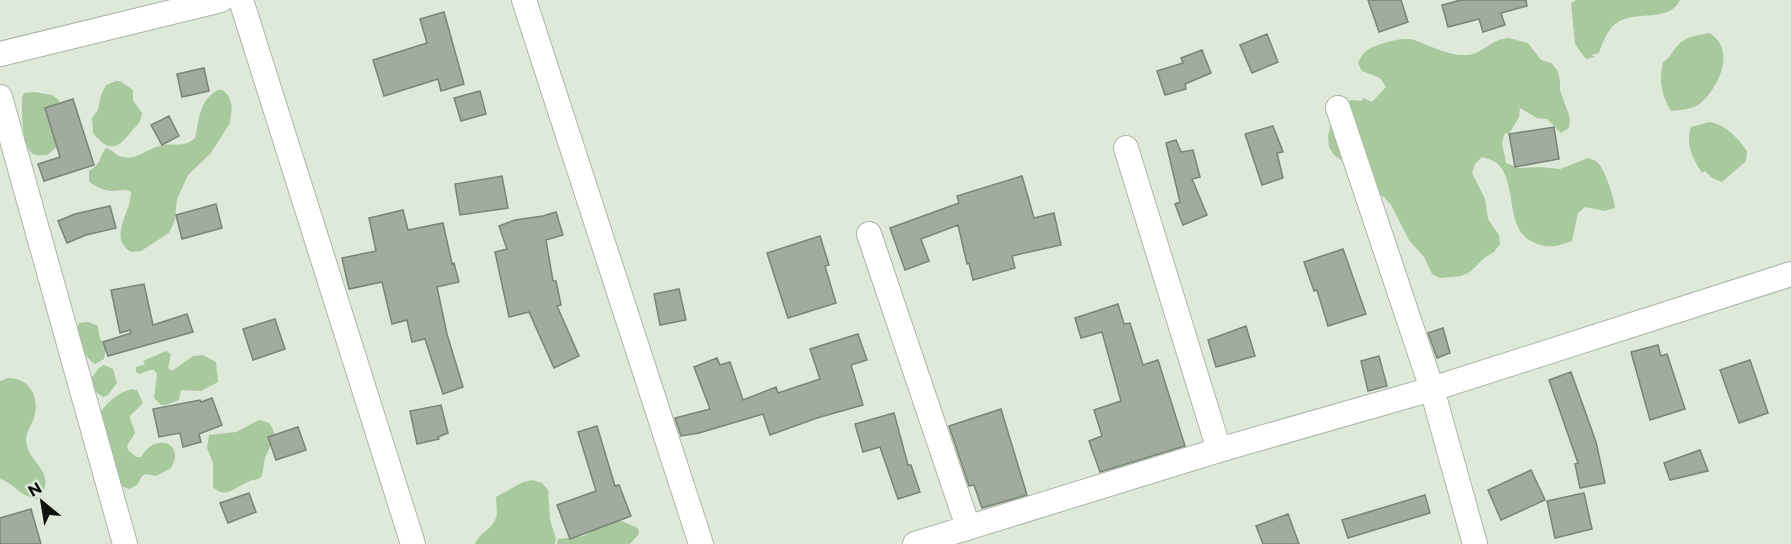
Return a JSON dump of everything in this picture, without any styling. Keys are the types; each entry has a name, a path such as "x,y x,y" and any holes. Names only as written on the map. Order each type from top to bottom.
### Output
{"street":[{"path":"0,54 221,0"},
{"path":"241,0 413,544"},
{"path":"524,0 701,544"},
{"path":"0,97 125,544"},
{"path":"1338,108 1432,389 1475,544"},
{"path":"1126,148 1219,450"},
{"path":"870,234 968,527"},
{"path":"915,544 1219,450 1432,389 1791,274"}],"green space":[{"path":"1576,0 1680,0 1675,8 1667,12 1620,21 1608,33 1599,53 1591,55 1595,57 1586,59 1575,44 1571,3"},
{"path":"1709,33 1722,48 1722,67 1719,77 1709,95 1699,104 1688,109 1671,111 1662,87 1663,62 1683,41"},
{"path":"1509,38 1528,43 1541,60 1551,63 1557,70 1560,90 1570,118 1569,128 1561,133 1547,119 1537,118 1520,108 1519,117 1509,134 1505,133 1502,143 1506,163 1519,168 1560,169 1588,158 1596,161 1606,177 1615,208 1605,211 1585,207 1578,213 1572,241 1554,246 1535,243 1525,237 1519,229 1505,174 1497,163 1482,157 1475,164 1472,173 1485,199 1488,219 1499,235 1500,244 1470,272 1461,276 1440,278 1432,274 1424,257 1409,240 1391,205 1384,197 1375,194 1349,166 1334,155 1329,147 1328,137 1332,116 1342,103 1352,100 1362,101 1363,98 1372,102 1386,87 1380,78 1362,71 1358,63 1361,56 1370,48 1390,41 1409,39 1446,52 1467,55"},
{"path":"120,81 133,90 133,100 142,113 138,124 125,139 116,146 108,146 93,133 92,118 98,110 106,85"},
{"path":"218,90 223,90 229,97 232,106 230,123 211,153 188,175 177,199 175,220 169,233 141,251 131,252 124,246 121,231 131,192 109,191 92,184 89,181 89,171 98,162 106,148 128,158 155,147 191,141 195,138 203,105"},
{"path":"24,93 52,95 59,100 58,146 47,155 33,154 24,136 22,98"},
{"path":"1710,122 1731,133 1747,151 1746,161 1722,182 1712,178 1705,171 1702,173 1689,145 1691,127"},
{"path":"89,322 98,326 99,336 106,349 104,359 95,364 84,352 78,334 79,323"},
{"path":"166,351 171,354 168,368 172,371 193,356 203,355 216,362 218,382 201,391 181,390 179,400 161,405 154,398 157,374 154,370 150,370 140,374 136,372 136,367 145,364 143,361"},
{"path":"104,365 113,369 117,383 108,395 103,397 92,389 90,380"},
{"path":"8,378 22,381 27,385 36,403 36,410 26,440 31,455 46,481 39,499 27,496 0,479 0,381"},
{"path":"132,389 137,390 143,403 130,417 135,433 127,446 128,450 136,457 141,457 147,449 154,445 167,444 175,452 175,459 171,468 156,476 146,474 142,476 137,485 129,489 121,486 115,472 115,461 100,413 114,398"},
{"path":"259,420 269,423 274,432 261,477 230,491 217,491 213,487 213,463 207,448 209,435 236,432"},
{"path":"533,480 542,483 548,490 550,520 556,539 555,544 475,544 494,521 497,513 496,497 523,482"},
{"path":"619,520 638,528 639,534 630,544 557,544 558,539 584,536 598,527"}],"building":[{"path":"1368,0 1401,0 1408,22 1379,32"},
{"path":"1461,0 1526,0 1527,6 1501,13 1505,25 1483,32 1479,19 1448,27 1442,5"},
{"path":"444,12 464,84 441,91 438,79 384,96 373,60 427,43 420,19"},
{"path":"1267,34 1278,62 1252,73 1240,45"},
{"path":"1202,50 1211,73 1185,84 1186,89 1165,95 1157,71 1183,63 1181,58"},
{"path":"204,68 209,91 182,97 177,74"},
{"path":"480,91 486,114 461,121 454,98"},
{"path":"73,99 94,165 44,181 38,164 60,157 45,108"},
{"path":"169,116 179,136 162,145 151,125"},
{"path":"1273,126 1283,152 1277,153 1283,178 1262,185 1245,134"},
{"path":"1554,127 1559,159 1515,167 1509,134"},
{"path":"1176,140 1181,152 1193,150 1200,177 1192,179 1207,215 1183,225 1175,204 1180,202 1166,143"},
{"path":"502,176 508,208 460,215 455,184"},
{"path":"1022,176 1034,218 1054,213 1061,245 1012,256 1015,268 973,280 958,225 921,239 929,261 905,270 890,228 959,203 957,196"},
{"path":"216,204 222,228 182,239 176,215"},
{"path":"110,206 116,228 86,235 67,243 58,221 75,214"},
{"path":"403,210 408,230 443,223 452,264 454,263 459,282 437,287 447,334 463,387 443,394 425,339 412,342 407,320 392,324 382,282 349,289 342,258 376,251 369,218"},
{"path":"556,212 563,235 546,240 553,281 556,281 561,305 557,306 579,356 554,368 529,312 509,317 495,252 507,249 499,226 515,220"},
{"path":"820,236 829,265 825,266 836,303 788,318 767,253"},
{"path":"1343,249 1366,314 1328,326 1317,290 1314,291 1304,262"},
{"path":"144,284 153,325 187,314 193,332 108,356 103,342 131,333 130,330 120,333 111,290"},
{"path":"679,289 686,320 660,325 654,294"},
{"path":"1118,304 1124,324 1130,323 1143,365 1158,360 1185,446 1100,472 1089,441 1102,436 1094,410 1121,401 1102,332 1081,338 1075,318"},
{"path":"275,319 285,349 253,360 243,329"},
{"path":"1246,326 1255,356 1216,367 1208,340"},
{"path":"1443,328 1450,353 1437,358 1428,333"},
{"path":"858,334 867,360 851,365 863,405 770,435 763,414 681,436 675,418 710,409 694,367 717,358 720,365 730,362 743,400 776,387 778,393 820,379 810,349"},
{"path":"1658,345 1661,356 1667,354 1685,409 1650,420 1631,352"},
{"path":"1379,356 1387,386 1368,391 1361,361"},
{"path":"1750,360 1768,413 1739,423 1720,370"},
{"path":"1571,372 1596,442 1605,483 1580,488 1575,464 1578,463 1549,380"},
{"path":"212,398 222,425 199,434 201,442 183,447 180,433 159,437 153,409 200,400 201,402"},
{"path":"441,405 448,433 438,437 439,439 417,444 410,411"},
{"path":"1001,409 1027,495 982,508 974,485 969,486 949,426"},
{"path":"894,413 908,465 911,465 920,492 898,499 880,447 863,452 855,424"},
{"path":"597,426 615,486 619,485 631,516 570,539 557,505 596,491 578,432"},
{"path":"298,427 306,450 276,460 268,437"},
{"path":"1700,450 1708,471 1670,480 1664,463"},
{"path":"1531,470 1545,500 1501,520 1488,490"},
{"path":"249,493 256,512 228,523 220,503"},
{"path":"1584,493 1592,529 1555,538 1547,501"},
{"path":"1425,495 1430,513 1348,538 1342,520"},
{"path":"31,509 41,544 0,544 0,518"},
{"path":"1288,514 1299,544 1263,544 1256,526"}]}
